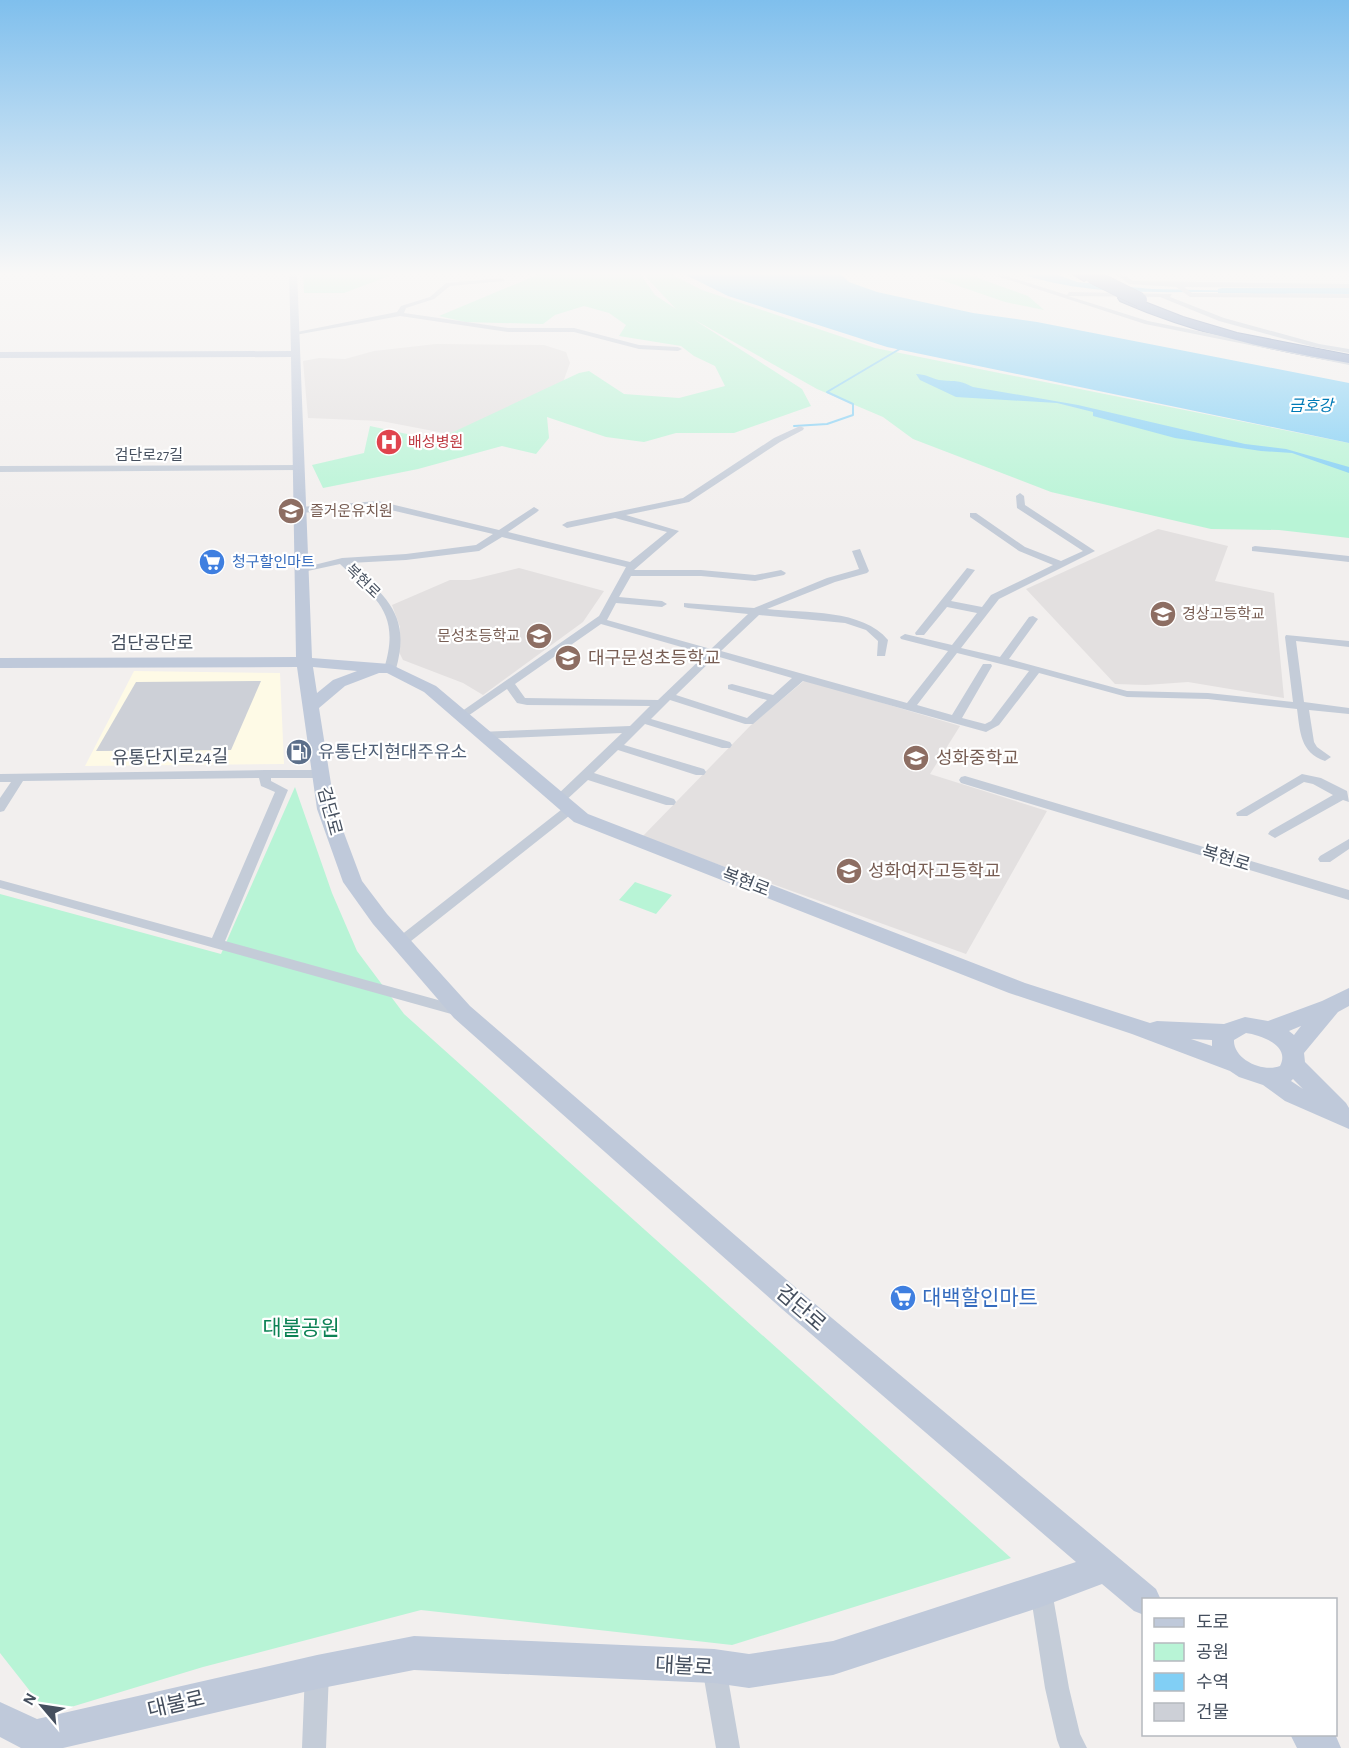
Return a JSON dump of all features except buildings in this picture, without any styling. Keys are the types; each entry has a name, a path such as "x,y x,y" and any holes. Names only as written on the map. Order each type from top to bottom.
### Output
{"highway":[{"path":"1311,353 1349,360"},
{"path":"1317,353 1349,360"}],"main road":[{"path":"0,355 295,354"},
{"name":"검단로","path":"295,354 304,662 326,809 353,882 462,1012 792,1301 1144,1598"},
{"name":"복현로","path":"304,662 390,669 430,689 581,818 1006,984 1140,1028"},
{"name":"검단공단로","path":"0,663 304,662"},
{"path":"311,706 339,683 366,672 390,669"},
{"path":"1268,1030 1340,1001"},
{"path":"1269,1077 1289,1072 1294,1059 1340,1001"},
{"path":"1140,1028 1227,1032 1245,1025 1268,1030 1279,1035 1294,1059 1349,1120"},
{"path":"1140,1028 1234,1064 1245,1071 1269,1077 1293,1095 1349,1120"},
{"path":"1227,1032 1222,1047 1234,1064"},
{"name":"대불로","path":"0,1719 33,1742 317,1672 414,1653 714,1666 749,1671 833,1658 1041,1591 1106,1567"},
{"path":"1310,1736 1324,1748"}],"street":[{"path":"1308,353 1349,360"},
{"path":"567,525 686,500 777,440 800,428"},
{"name":"검단로27길","path":"0,469 298,468"},
{"path":"910,707 995,597 1090,550 1020,506 1020,496"},
{"path":"300,510 378,504 500,533 630,569 755,578 781,573"},
{"path":"303,569 342,561 406,557 479,548 534,510"},
{"path":"461,716 600,621 630,569 674,531 615,515"},
{"path":"973,515 1022,549 1062,565"},
{"path":"1255,549 1349,559"},
{"path":"401,942 565,804 586,775 756,612 831,580 864,571 857,551"},
{"name":"복현로","path":"342,561 387,605 397,630 398,649 390,669"},
{"path":"920,633 970,570"},
{"path":"613,600 662,604"},
{"path":"944,603 984,611"},
{"path":"688,605 846,620 870,628 883,640 881,654"},
{"path":"1002,661 1033,619"},
{"path":"600,621 715,651 986,728 995,723 1036,669"},
{"path":"905,637 1127,694 1169,693 1349,711"},
{"path":"1325,757 1312,749 1308,742 1290,637 1349,644"},
{"path":"955,720 987,666"},
{"path":"508,684 521,701 527,702 664,700 748,722 800,677"},
{"path":"732,687 775,699"},
{"path":"643,720 726,745"},
{"path":"483,735 634,729"},
{"path":"616,746 700,772"},
{"path":"218,944 282,790 265,783 265,774"},
{"name":"유통단지로24길","path":"0,778 320,774"},
{"path":"586,775 670,802"},
{"path":"0,808 20,777"},
{"path":"1242,813 1302,778 1317,781 1346,796"},
{"name":"복현로","path":"965,780 1349,895"},
{"path":"1275,834 1346,796"},
{"path":"1325,859 1349,843"},
{"name":"검단로","path":"0,884 462,1012"},
{"path":"1041,1591 1057,1688 1070,1746"},
{"path":"714,1666 728,1748"},
{"path":"314,1748 317,1672"}],"shaded area":[{"path":"368,353 566,353 570,363 562,385 449,434 381,421 308,418 303,361 319,358 345,359"},
{"name":"경상고등학교","path":"1158,529 1228,546 1215,581 1274,593 1284,698 1188,682 1146,685 1115,684 1026,589"},
{"name":"대구문성초등학교","path":"519,568 604,591 583,622 483,695 463,683 403,660 399,652 400,627 392,605 450,580 470,580"},
{"path":"134,671 280,673 284,764 85,766"},
{"name":"성화여자고등학교","path":"805,680 960,726 930,774 1047,811 966,954 642,837 751,725"}],"green space":[{"path":"690,353 745,353 802,389 811,406 734,433 676,433 644,442 606,437 547,417 549,438 536,454 502,446 418,469 323,488 312,465 364,453 370,426 421,437 449,434 579,373 589,371 624,394 679,398 725,386 715,366"},
{"path":"752,353 898,353 1349,443 1349,538 1279,530 1211,529 1051,492 913,439 883,417 817,389"},
{"name":"대불공원","path":"295,787 332,893 357,951 404,1014 1011,1558 732,1645 421,1610 203,1667 48,1714 0,1653 0,894 221,954"},
{"path":"635,882 672,895 656,914 619,900"}],"water":[{"name":"금호강","path":"914,353 1193,353 1349,383 1349,443"},
{"path":"916,374 973,387 1078,405 1245,444 1286,449 1349,467 1349,473 1292,453 1261,451 1175,438 1093,416 1093,412 1057,403 956,397 920,380"}],"waterway":[{"path":"794,426 827,424 853,415 853,404 827,392 894,353"}],"place":[{"name":"배성병원","path":"389,442"},
{"name":"즐거운유치원","path":"291,511"},
{"name":"청구할인마트","path":"212,562"},
{"name":"경상고등학교","path":"1163,614"},
{"name":"문성초등학교","path":"539,636"},
{"name":"대구문성초등학교","path":"568,658"},
{"name":"유통단지현대주유소","path":"299,752"},
{"name":"성화중학교","path":"916,758"},
{"name":"성화여자고등학교","path":"849,871"},
{"name":"대백할인마트","path":"903,1298"}]}
